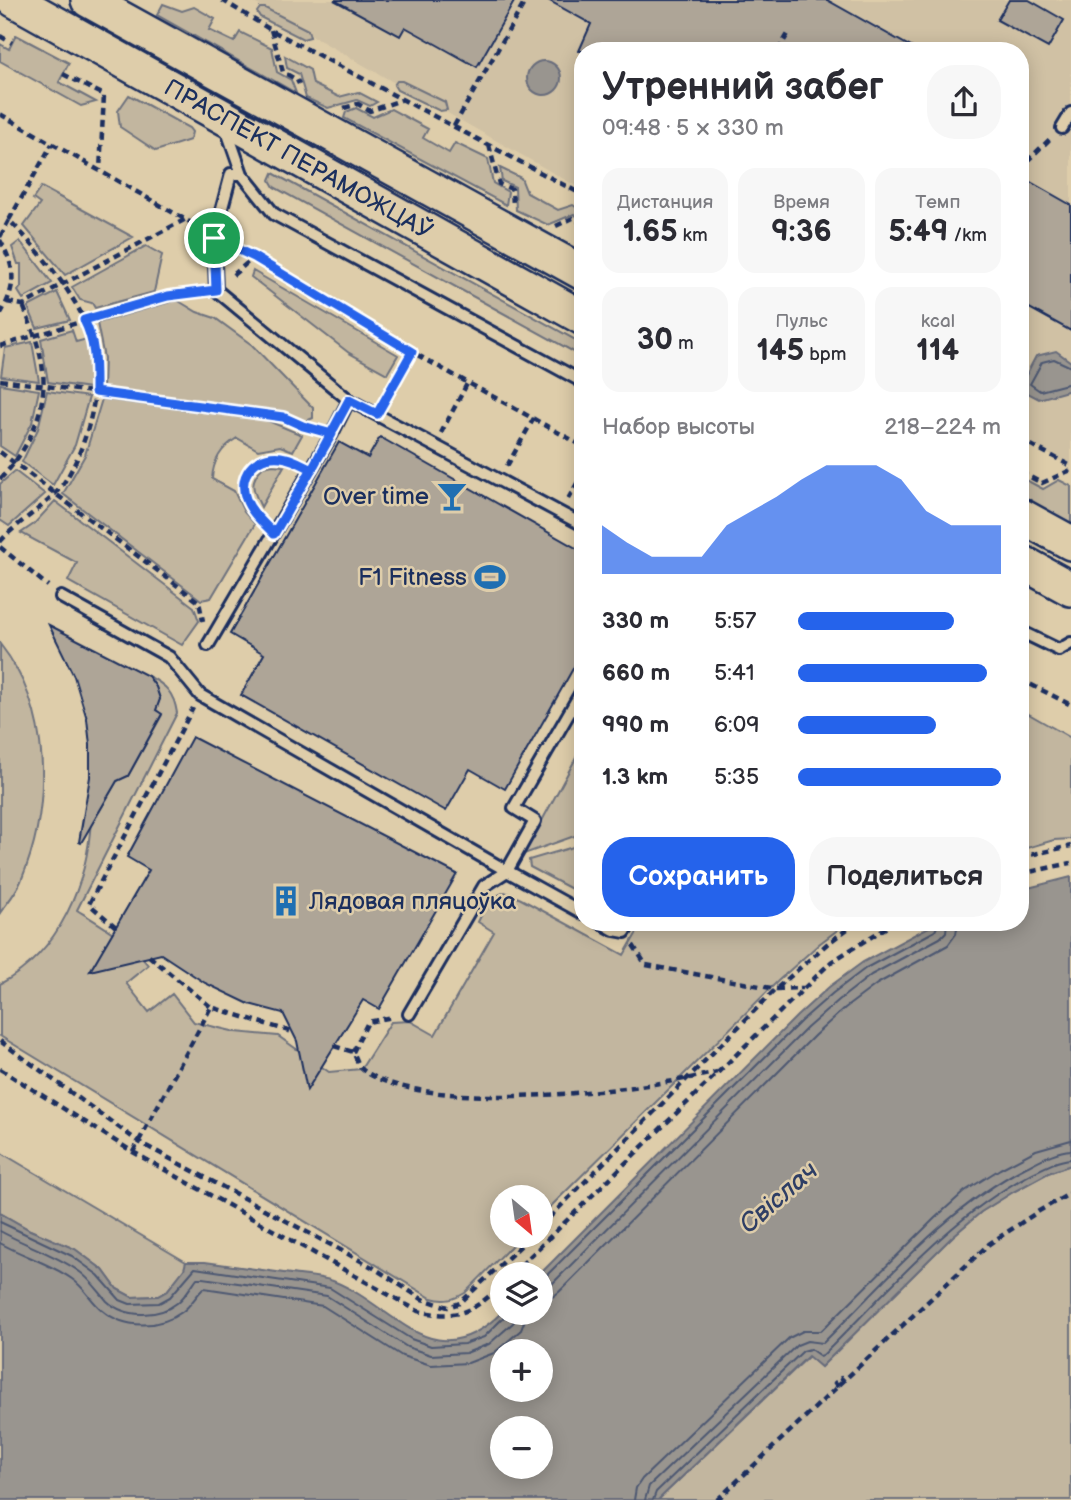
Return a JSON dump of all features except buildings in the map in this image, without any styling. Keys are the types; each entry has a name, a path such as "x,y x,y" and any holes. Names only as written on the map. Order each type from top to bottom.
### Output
{"main road":[{"name":"ПРАСПЕКТ ПЕРАМОЖЦАЎ","path":"14,0 574,313"},
{"name":"ПРАСПЕКТ ПЕРАМОЖЦАЎ","path":"88,0 574,268"},
{"path":"1029,520 1071,543"},
{"path":"1029,566 1071,589"}],"lane":[{"path":"1062,128 1071,113"},
{"path":"221,115 242,174 274,214 574,377"},
{"path":"242,174 231,174 214,238 216,290 349,400 574,521"},
{"path":"208,645 312,469 349,400"},
{"path":"61,597 169,657 200,695 574,908"},
{"path":"1029,635 1059,650 1071,643"},
{"path":"409,1014 484,887 507,871 535,821 514,808 574,705"}],"path":[{"path":"222,0 271,30 574,190"},
{"path":"230,6 234,0"},
{"path":"454,126 526,0"},
{"path":"271,30 283,72 297,80"},
{"path":"783,42 788,34"},
{"path":"0,36 12,43"},
{"path":"63,74 104,95 100,170"},
{"path":"342,109 358,104 370,111 402,99"},
{"path":"0,114 187,219 214,238 254,257 412,352 574,441"},
{"path":"1029,159 1062,128"},
{"path":"0,315 13,284 13,270 0,239 52,144"},
{"path":"489,145 499,184 512,189 513,200"},
{"path":"7,302 23,305 187,219"},
{"path":"561,224 574,219"},
{"path":"9,220 63,285 91,333 94,348 95,392 85,438 76,462 55,494 12,527 0,545 61,597"},
{"path":"0,346 168,296 216,290 254,257"},
{"path":"0,479 15,464 35,423 44,385 41,358 23,305"},
{"path":"377,414 412,352"},
{"path":"0,380 283,417 332,434"},
{"path":"435,444 468,382"},
{"path":"499,480 534,418"},
{"path":"1029,444 1071,468"},
{"path":"0,452 199,603 208,645"},
{"path":"274,534 253,512 247,501 243,488 244,477 255,463 269,457 285,457 312,469"},
{"path":"1029,476 1042,483 1071,468"},
{"path":"560,513 574,489"},
{"path":"1029,684 1071,705"},
{"path":"116,927 89,904 200,695"},
{"path":"1029,855 1071,846"},
{"path":"1029,872 1071,863"},
{"path":"630,931 646,965 776,989 803,988"},
{"path":"553,1214 776,989 845,931"},
{"path":"525,1262 803,988 831,962 881,931"},
{"path":"149,956 211,1007 292,1032"},
{"path":"133,1152 211,1007"},
{"path":"353,1052 368,1022 409,1014"},
{"path":"0,1041 139,1142 374,1268 422,1299 448,1307 460,1303 519,1248"},
{"path":"334,1046 353,1052 361,1069 397,1086 456,1094 552,1096 688,1079 718,1072"},
{"path":"0,1069 133,1152 418,1311 442,1317 470,1311 490,1294"},
{"path":"717,1500 989,1244 1071,1193"}],"shaded area":[{"path":"249,0 1071,0 1071,467 1029,443 1029,42 574,42 574,185"},
{"path":"163,4 182,11 194,7 215,19 209,30 234,42 240,32 272,48 277,72 291,80 296,93 157,15"},
{"path":"260,8 308,30 310,37 303,39 260,17 257,12"},
{"path":"16,35 69,63 59,82 96,102 81,106 0,61 0,44 9,49"},
{"path":"285,56 310,70 313,84 339,97 358,92 377,102 370,106 357,100 328,108 306,98 299,74 287,68"},
{"path":"397,81 445,102 447,110 440,111 397,90 394,85"},
{"path":"129,95 189,128 192,132 190,140 156,151 120,127 118,111"},
{"path":"356,108 373,117 391,109 428,129 423,138 449,153 455,143 488,159 493,183 508,192 506,205 344,118 346,112"},
{"path":"500,168 521,178 527,193 558,210 573,205 574,214 548,225 516,210 515,187 502,181"},
{"path":"273,173 574,339 574,352 274,187 270,180"},
{"path":"41,187 133,237 65,275 24,226 40,204 33,199"},
{"path":"20,241 52,283 23,299 18,291 21,287 21,264 18,264 12,247"},
{"path":"146,246 162,255 154,292 95,308 92,303 80,300 72,287"},
{"path":"253,271 398,355 387,374 349,353 251,277"},
{"path":"57,292 70,320 37,328 28,307"},
{"path":"177,300 197,312 215,318 252,345 313,408 313,418 302,423 285,412 103,389 104,358 97,323"},
{"path":"72,330 76,342 87,339 91,363 90,388 48,382 41,339"},
{"path":"32,342 39,381 1,376 5,348"},
{"path":"0,384 39,390 32,423 15,456 0,446"},
{"path":"47,391 89,397 75,445 53,485 22,462 38,429"},
{"path":"102,399 266,420 302,435 293,451 280,446 258,450 237,438 219,455 212,479 234,491 244,512 255,524 211,598 201,600 63,494 85,455"},
{"path":"284,466 261,507 253,486 255,477 263,467"},
{"path":"15,471 45,494 9,526 0,520 0,484"},
{"path":"1059,480 1071,486 1071,523 1029,501 1029,482 1043,489"},
{"path":"55,501 194,607 199,621 182,645 68,581 77,563 21,533 34,524"},
{"path":"0,644 17,670 30,698 38,728 42,790 31,852 19,885 0,913"},
{"path":"148,676 168,690 177,713 77,910 124,941 148,965 126,983 149,1012 172,994 194,1022 236,1032 278,1036 329,1072 361,1069 391,1022 410,1021 435,1035 494,932 478,922 489,899 505,892 574,928 574,931 580,931 624,955 638,931 836,931 778,981 553,1204 553,1185 490,1185 490,1248 509,1248 495,1262 490,1262 490,1268 465,1293 449,1300 431,1298 0,1036 0,984 39,954 67,913 84,867 91,818 99,812 117,781 128,776 162,715 156,710 160,699"},
{"path":"1029,714 1071,738 1071,839 1054,840 1029,847"},
{"path":"574,762 574,836 524,854"},
{"path":"574,847 574,890 530,867 529,860"},
{"path":"0,1152 186,1262 185,1269 167,1291 158,1296 132,1297 117,1289 103,1270 75,1249 30,1230 0,1213"},
{"path":"1071,1165 1071,1500 658,1500 809,1356 821,1367 953,1236 981,1212 1048,1173"}],"water":[{"path":"544,61 556,66 561,78 556,90 544,95 532,90 527,78 532,66"},
{"path":"1056,351 1071,362 1071,390 1039,399 1029,394 1029,369 1036,356"},
{"name":"Свіслач","path":"1071,877 1071,1165 1048,1173 981,1212 953,1236 821,1367 808,1356 658,1500 0,1500 0,1213 30,1230 75,1249 103,1270 117,1289 132,1297 158,1296 167,1291 184,1269 186,1262 205,1262 328,1279 355,1292 415,1331 435,1339 455,1340 477,1331 490,1321 490,1325 553,1325 552,1262 829,987 863,962 921,931 1029,931 1029,888"}],"place":[{"name":"Over time","path":"452,496"},
{"name":"F1 Fitness","path":"490,577"},
{"name":"Лядовая пляцоўка","path":"286,901"}],"route":[{"path":"214,238 216,290 168,296 84,320 91,333 94,348 95,392 283,417 332,434 312,469 274,534 253,512 247,501 243,488 244,477 255,463 269,457 285,457 312,469 332,434 349,400 377,414 412,352 254,257 214,238"}]}
